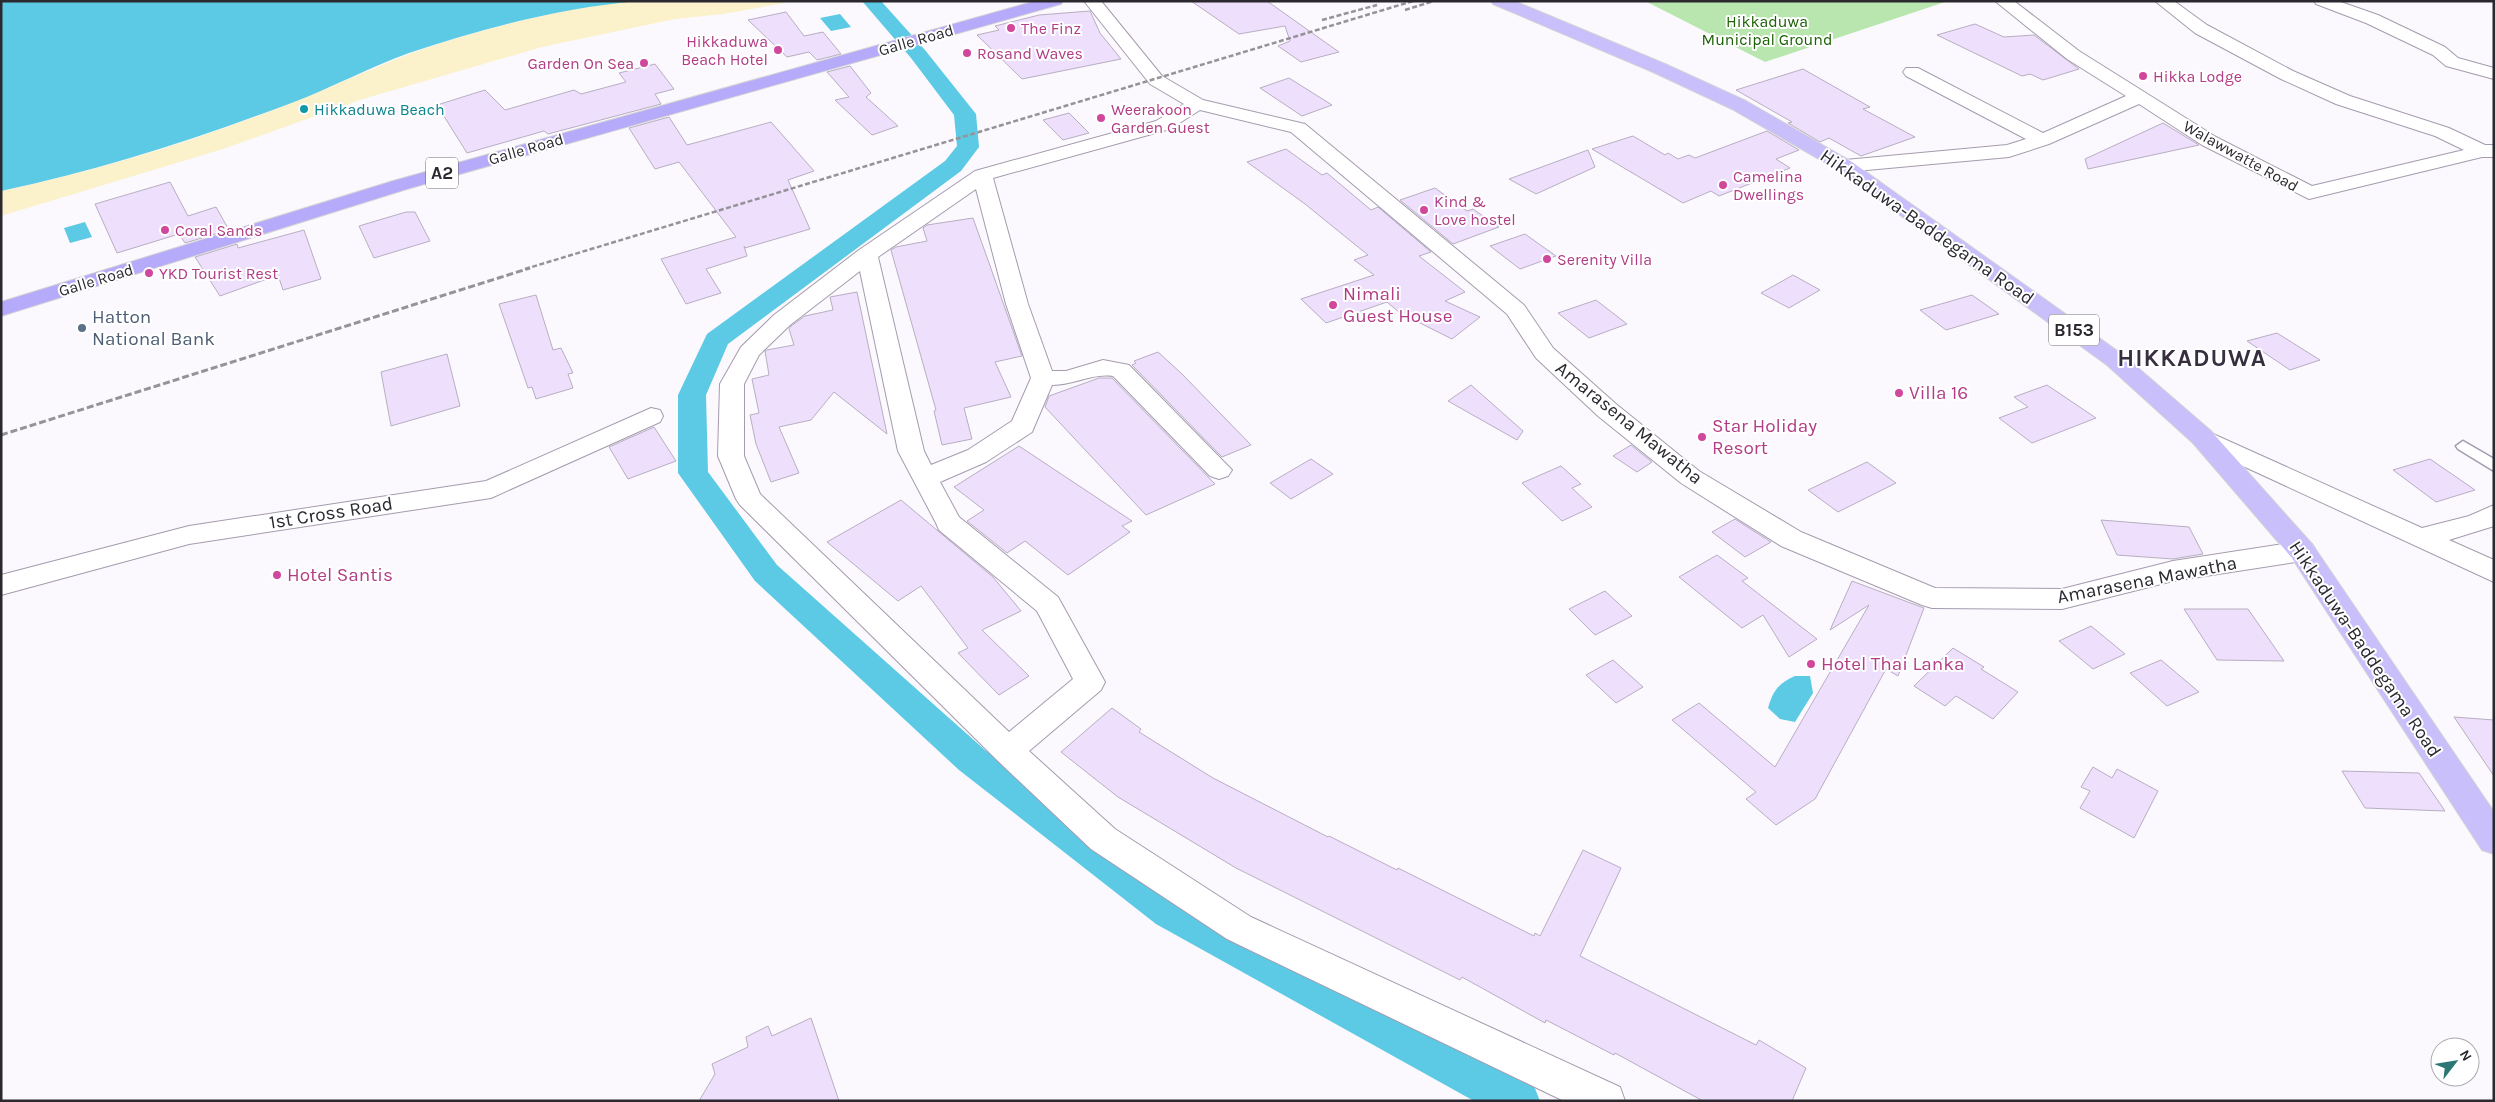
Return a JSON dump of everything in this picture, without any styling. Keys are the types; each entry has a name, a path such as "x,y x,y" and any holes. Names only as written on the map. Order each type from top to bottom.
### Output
{"highway":[{"name":"Galle Road","path":"1,309 400,185 1055,1"}],"main road":[{"name":"Hikkaduwa-Baddegama Road","path":"1501,1 1659,68 1739,106 1845,166 2115,360 2202,437 2302,551 2494,840"}],"street":[{"name":"Amarasena Mawatha","path":"1092,1 1156,80 1197,104 1298,128 1516,310 1544,353 1607,410 1690,477 1791,539 1932,598 2062,600 2173,571 2302,551"},
{"name":"Walawwatte Road","path":"2003,1 2074,56 2209,141 2308,193 2488,151"},
{"path":"2163,1 2201,29 2287,75 2343,100 2442,132 2488,151"},
{"path":"2322,1 2372,18 2439,51 2452,62 2494,74"},
{"path":"1912,72 2042,140"},
{"path":"1845,166 2010,151 2042,140 2140,97"},
{"path":"1197,104 1163,125 982,175 867,255 782,320 749,352 732,384 731,456 749,499 1008,751 1103,839 1239,928 1606,1101"},
{"path":"925,478 977,456 1022,426 1043,378 1017,304 982,175"},
{"path":"867,255 910,451 949,523 1048,604 1090,682 1008,751"},
{"path":"1043,378 1067,378 1103,367 1121,370 1219,470"},
{"name":"1st Cross Road","path":"1,586 189,535 491,489 651,416"},
{"path":"2202,437 2422,537 2494,572"},
{"path":"2422,537 2477,523 2494,514"}],"lane":[{"path":"2463,446 2494,466"}],"green space":[{"name":"Hikkaduwa Municipal Ground","path":"1645,1 1948,1 1765,62"}],"sand":[{"name":"Hikkaduwa Beach","path":"635,1 790,2 723,14 675,19 542,47 363,99 223,149 1,216 1,191 76,173 187,141 260,115 394,60 454,39 544,16 612,3"}],"water":[{"path":"1,1 638,1 551,14 465,35 380,64 294,102 222,128 113,163 1,191"},
{"path":"840,14 851,27 831,31 820,18"},
{"path":"85,222 92,237 70,243 64,228"},
{"path":"1795,676 1810,676 1813,693 1795,722 1780,719 1768,708 1777,688"}],"building":[{"path":"1191,1 1267,1 1339,52 1301,62 1278,46 1290,41 1285,26 1239,34"},
{"path":"1090,11 1100,33 1121,59 1022,79 977,35 999,30 995,26 1039,15"},
{"path":"786,12 804,36 823,32 841,54 817,60 809,52 787,57 748,20"},
{"path":"1975,24 2004,37 2034,35 2079,69 2043,80 2030,74 2022,76 1937,35"},
{"path":"655,64 674,89 655,94 661,104 548,134 544,131 467,153 437,105 485,90 505,110 574,90 581,94 626,82 619,73"},
{"path":"850,66 871,93 866,97 898,126 872,135 835,100 849,97 827,72"},
{"path":"1803,69 1870,107 1863,109 1915,137 1861,156 1829,138 1820,142 1788,123 1792,122 1736,90"},
{"path":"1289,78 1332,105 1302,116 1260,88"},
{"path":"1069,113 1089,133 1063,140 1043,120"},
{"path":"669,117 687,145 771,122 814,171 788,180 810,229 745,248 744,246 747,256 706,269 721,293 686,304 661,259 736,237 679,162 655,169 629,128"},
{"path":"2163,123 2199,145 2088,169 2085,159"},
{"path":"1767,131 1799,150 1776,159 1790,168 1719,196 1711,191 1683,203 1592,149 1633,136 1665,155 1668,153 1678,159 1689,155 1695,158"},
{"path":"1286,149 1322,175 1327,173 1371,210 1378,207 1431,252 1419,256 1465,292 1445,301 1480,317 1452,339 1410,318 1407,319 1387,302 1326,323 1301,299 1374,275 1354,260 1368,255 1305,204 1247,162"},
{"path":"1588,150 1595,167 1536,194 1509,179"},
{"path":"170,182 188,216 216,207 229,230 185,243 179,234 117,253 95,204"},
{"path":"1435,188 1467,211 1473,209 1499,227 1453,244 1400,200"},
{"path":"406,212 415,212 430,241 374,258 359,226"},
{"path":"973,218 1022,356 995,362 1011,397 964,408 972,439 942,445 934,411 936,410 891,250 896,247 927,241 923,228 927,225"},
{"path":"304,230 321,279 283,290 278,275 220,296 195,257 237,244 238,248"},
{"path":"1525,234 1556,256 1520,269 1490,246"},
{"path":"1793,275 1820,290 1789,308 1761,293"},
{"path":"857,292 887,434 834,392 811,420 779,427 799,473 771,482 756,444 750,415 759,413 752,379 769,375 765,351 794,345 789,329 791,326 805,316 833,310 830,297"},
{"path":"536,295 553,350 561,348 573,373 568,374 573,388 536,399 532,387 528,388 499,304"},
{"path":"1972,295 1999,314 1946,330 1920,310"},
{"path":"1596,300 1627,324 1589,338 1558,313"},
{"path":"2277,333 2320,360 2290,370 2247,341"},
{"path":"1158,352 1251,445 1222,457 1132,365 1136,363 1134,361"},
{"path":"447,354 460,406 391,426 381,372"},
{"path":"1099,378 1112,378 1215,484 1146,515 1045,407 1049,396"},
{"path":"1471,385 1523,431 1517,440 1448,401"},
{"path":"2047,385 2096,418 2032,443 1999,418 2028,407 2014,397"},
{"path":"654,427 676,461 628,479 609,447"},
{"path":"1631,445 1652,462 1637,472 1613,456"},
{"path":"1019,446 1132,521 1122,526 1130,532 1068,575 1025,541 1007,553 967,521 984,510 954,487"},
{"path":"1311,459 1333,474 1291,499 1270,483"},
{"path":"2430,459 2475,490 2436,502 2393,470"},
{"path":"1867,462 1896,483 1838,512 1808,490"},
{"path":"1561,466 1581,484 1572,488 1592,507 1562,521 1522,483"},
{"path":"901,500 993,577 1021,611 982,630 1029,676 999,695 958,653 968,648 921,586 898,601 827,542"},
{"path":"1735,519 1771,542 1745,557 1712,532"},
{"path":"2101,520 2189,527 2203,554 2173,559 2117,555"},
{"path":"1717,555 1748,578 1742,581 1817,639 1789,657 1763,615 1742,628 1679,577"},
{"path":"1852,581 1924,608 1898,676 1886,669 1815,799 1776,825 1746,799 1756,792 1672,720 1699,703 1775,767 1869,605 1830,630"},
{"path":"1605,591 1632,616 1595,635 1569,609"},
{"path":"2184,609 2248,609 2284,661 2217,660"},
{"path":"2091,626 2125,654 2093,669 2059,641"},
{"path":"1953,648 1984,667 1981,669 2018,692 1993,719 1956,696 1945,706 1914,686"},
{"path":"1613,660 1643,687 1616,703 1586,675"},
{"path":"2161,660 2199,692 2167,706 2130,673"},
{"path":"1112,708 1141,729 1139,732 1213,778 1328,837 1397,870 1398,868 1534,936 1535,933 1540,936 1583,850 1621,868 1580,956 1756,1045 1759,1040 1806,1068 1792,1101 1703,1101 1615,1053 1614,1055 1546,1020 1545,1023 1462,977 1460,980 1236,868 1118,797 1061,752"},
{"path":"2454,717 2494,720 2494,776"},
{"path":"2093,767 2112,778 2117,769 2158,791 2134,838 2080,808 2090,791 2081,787"},
{"path":"2342,771 2419,773 2445,811 2365,808"},
{"path":"811,1018 839,1101 699,1101 715,1074 712,1064 748,1047 746,1037 768,1026 772,1036"}],"waterway":[{"path":"871,1 918,54 965,114 968,147 953,166 716,340 692,395 693,473 766,573 972,760 1170,912 1518,1101"}],"railway":[{"path":"525,269 1413,1"},
{"path":"1405,10 1434,1"},
{"path":"1322,20 1377,5"},
{"path":"1,435 530,268"}],"place":[{"name":"The Finz","path":"1011,28"},
{"name":"Hikkaduwa Beach Hotel","path":"778,50"},
{"name":"Rosand Waves","path":"967,53"},
{"name":"Garden On Sea","path":"644,63"},
{"name":"Hikka Lodge","path":"2143,76"},
{"name":"Hikkaduwa Beach","path":"304,109"},
{"name":"Weerakoon Garden Guest","path":"1101,118"},
{"name":"Camelina Dwellings","path":"1723,185"},
{"name":"Kind & Love hostel","path":"1424,210"},
{"name":"Coral Sands","path":"165,230"},
{"name":"Serenity Villa","path":"1547,259"},
{"name":"YKD Tourist Rest","path":"149,273"},
{"name":"Nimali Guest House","path":"1333,305"},
{"name":"Hatton National Bank","path":"82,328"},
{"name":"Villa 16","path":"1899,393"},
{"name":"Star Holiday Resort","path":"1702,437"},
{"name":"Hotel Santis","path":"277,575"},
{"name":"Hotel Thai Lanka","path":"1811,664"}],"district":[{"name":"HIKKADUWA","path":"2192,358"}]}
